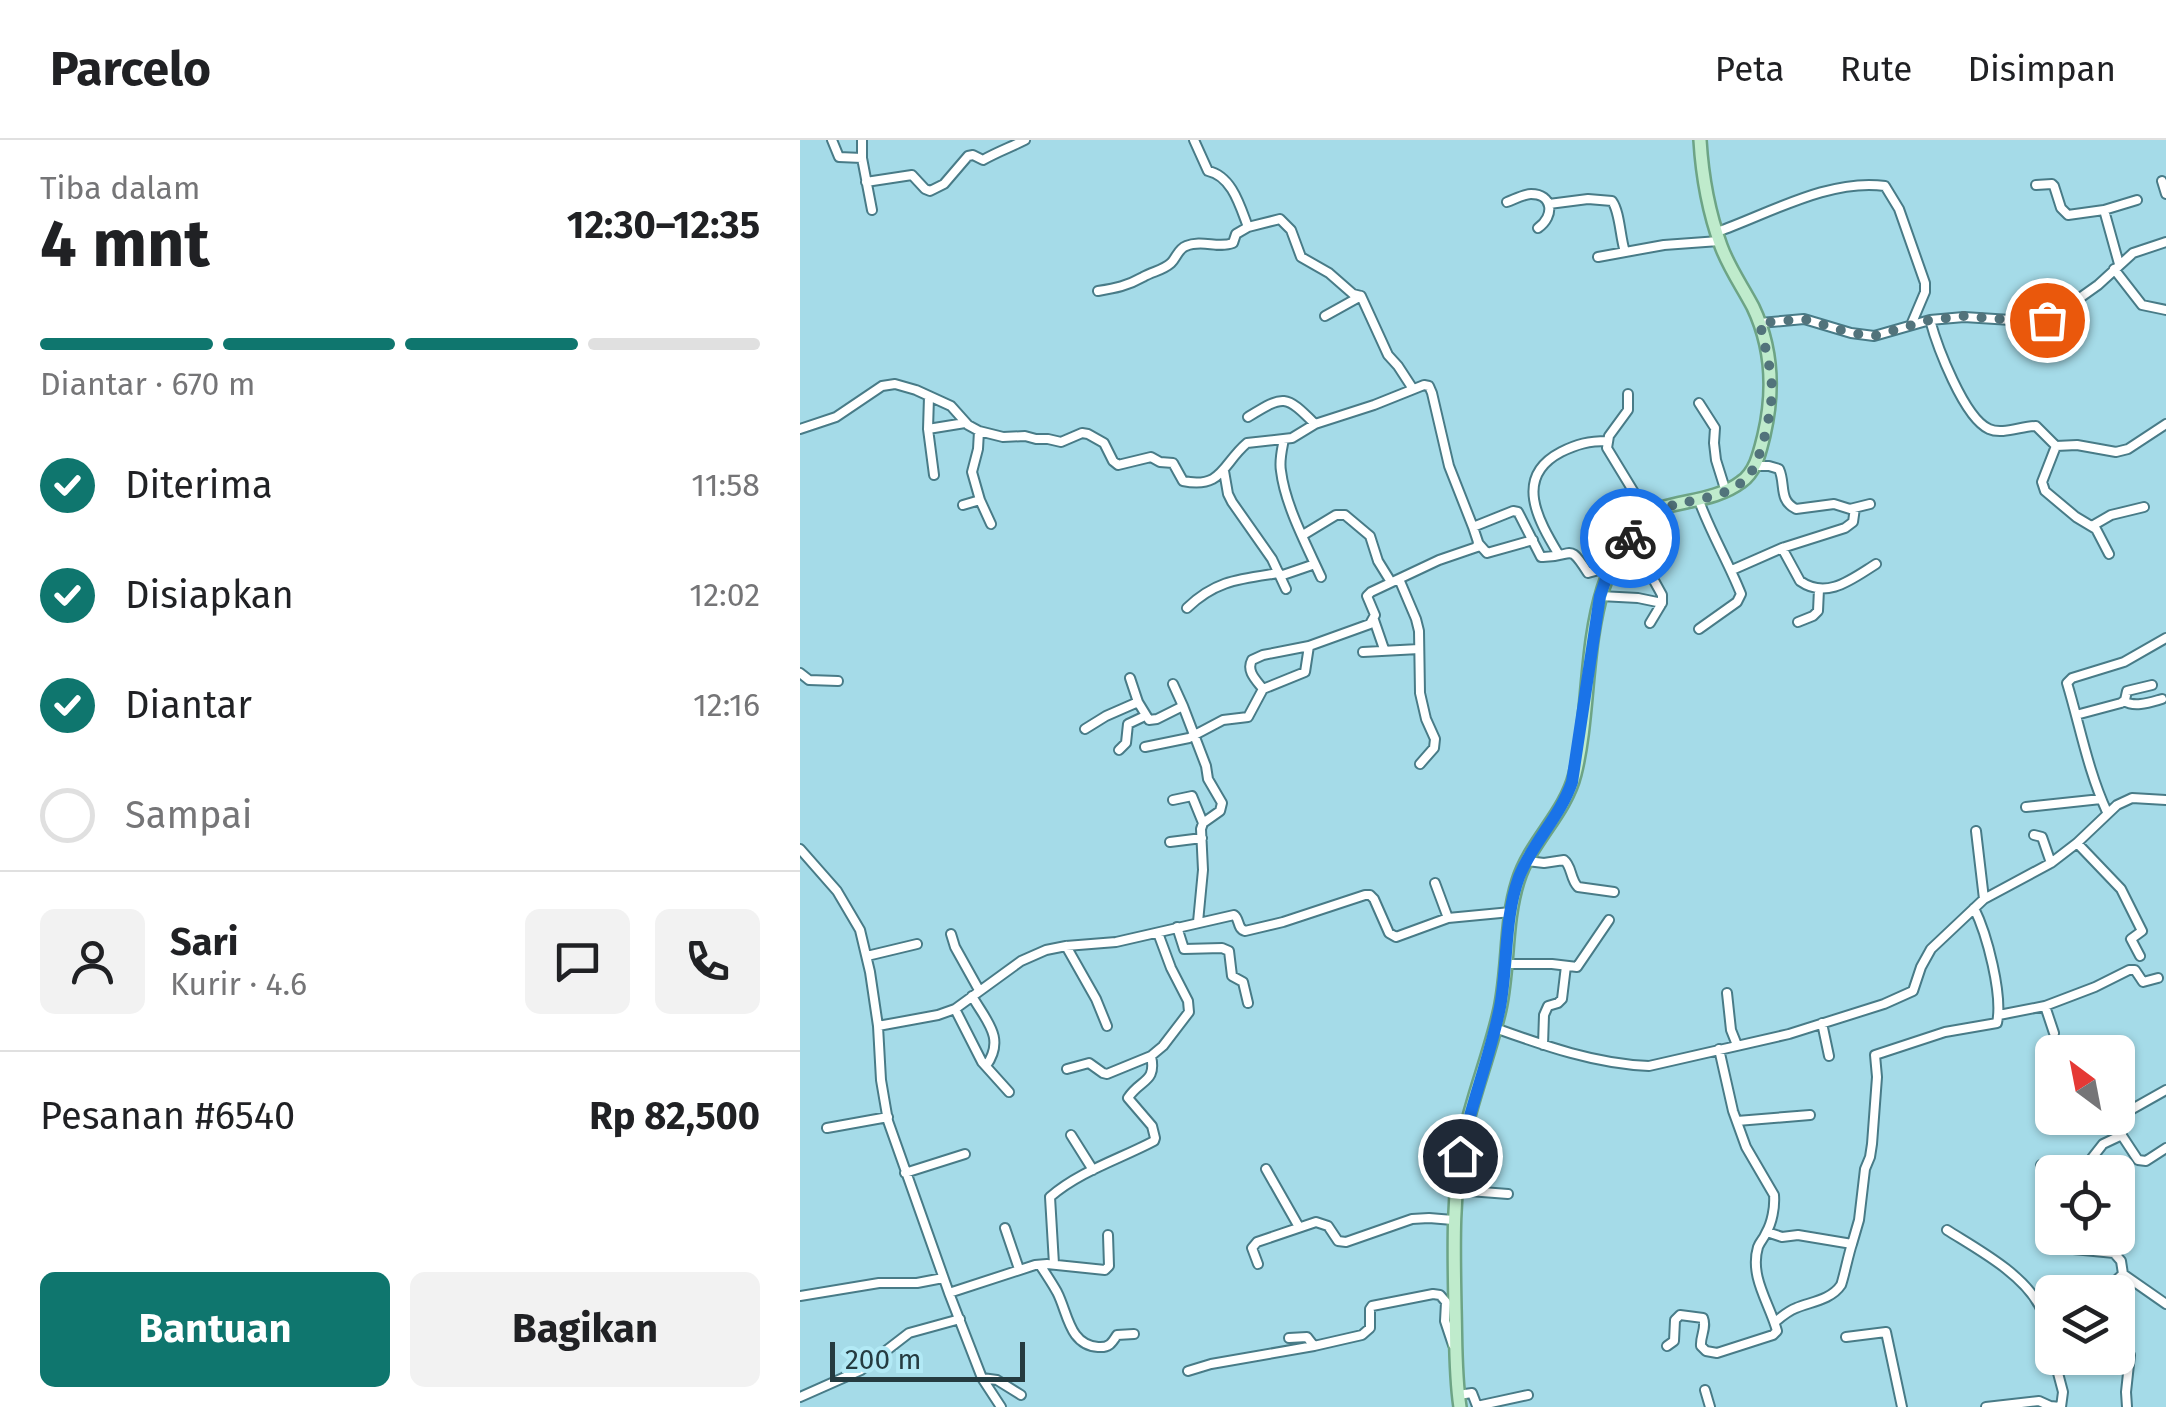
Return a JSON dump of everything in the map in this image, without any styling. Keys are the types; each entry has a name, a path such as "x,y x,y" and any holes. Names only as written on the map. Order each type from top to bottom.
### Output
{"main road":[{"path":"1459,1401 1453,1220 1464,1135 1501,1002 1518,878 1567,797 1576,772 1600,596 1610,567 1630,537 1661,508 1726,492 1748,477 1760,448 1772,392 1760,323 1727,262 1718,236 1700,140"}],"street":[{"path":"832,140 842,158 862,158"},
{"path":"862,140 872,210"},
{"path":"866,182 912,175 930,191 944,184 968,156 983,160 1025,140"},
{"path":"1194,140 1208,171 1220,173 1226,179 1248,227"},
{"path":"2162,181 2166,194"},
{"path":"2036,185 2054,186 2061,208 2068,215 2137,200"},
{"path":"1598,257 1718,236 1836,188 1885,186 1899,210 1925,282 1926,292 1911,324"},
{"path":"1508,202 1530,194 1544,198 1549,220 1538,228"},
{"path":"1548,204 1588,199 1612,201 1617,208 1625,252"},
{"path":"2104,210 2116,266 2142,305 2166,310"},
{"path":"1098,292 1128,286 1161,271 1187,245 1229,245 1236,234 1248,227 1280,219 1291,230 1300,257 1360,296"},
{"path":"1760,323 1804,319 1874,336 1911,324 1964,316 2041,322 2098,284 2132,253 2166,242"},
{"path":"1325,316 1360,296"},
{"path":"1360,296 1388,355 1413,389"},
{"path":"1930,320 1944,364 1983,424 1997,431 2036,426 2056,446"},
{"path":"800,429 836,418 888,384 902,385 954,408 965,423 979,431 1061,442 1077,434 1088,434 1104,443 1118,465 1152,457 1172,463 1186,482 1201,484 1224,470 1247,443 1284,439 1424,385 1431,388 1449,466 1479,544 1487,553 1533,540"},
{"path":"1628,394 1628,410 1607,441 1607,448 1636,494 1661,508"},
{"path":"928,397 934,475"},
{"path":"1248,417 1272,404 1288,401 1315,424"},
{"path":"1700,403 1715,428 1716,460 1726,492"},
{"path":"928,429 965,423"},
{"path":"2056,446 2078,445 2116,452 2128,449 2166,424"},
{"path":"979,431 972,472 990,524"},
{"path":"1284,439 1281,475 1321,578"},
{"path":"1559,555 1541,521 1534,498 1534,478 1538,469 1556,455 1581,443 1607,441"},
{"path":"2056,446 2042,482 2045,492 2092,526 2109,554"},
{"path":"1754,466 1779,469 1783,496 1796,509 1870,504"},
{"path":"1224,470 1232,502 1272,559 1286,590"},
{"path":"1698,498 1732,570 1740,598 1698,628"},
{"path":"963,506 980,500"},
{"path":"2092,526 2111,515 2144,506"},
{"path":"1732,570 1782,548 1845,528 1853,522 1854,508"},
{"path":"1474,528 1518,512 1541,557 1574,553 1588,573 1610,567"},
{"path":"1303,535 1345,515 1370,536 1378,561 1395,581 1416,619 1420,694 1436,739 1434,748 1420,764"},
{"path":"1630,537 1662,595 1662,603 1650,623"},
{"path":"1384,649 1367,596 1479,544"},
{"path":"1782,548 1800,581 1819,589 1844,583 1876,564"},
{"path":"1187,608 1219,585 1279,575 1315,564"},
{"path":"1798,622 1818,611 1819,589"},
{"path":"1600,596 1662,603"},
{"path":"1263,688 1251,673 1252,660 1309,646 1374,620"},
{"path":"2107,812 2066,683 2124,662 2166,638"},
{"path":"1145,747 1196,736 1223,720 1245,718 1263,688 1305,672 1309,646"},
{"path":"1363,652 1419,649"},
{"path":"800,673 809,680 838,682"},
{"path":"1130,678 1145,716 1152,720 1183,706"},
{"path":"1173,684 1196,736 1208,779 1222,803 1220,811 1203,823"},
{"path":"2124,702 2127,691 2152,685"},
{"path":"2076,715 2124,702 2162,699"},
{"path":"1086,729 1138,702"},
{"path":"1119,750 1126,742 1128,724 1145,716"},
{"path":"1173,800 1192,796 1203,823 1198,922"},
{"path":"1495,1028 1614,1063 1650,1066 1789,1034 1884,1004 1912,992 1932,949 1984,899 2051,862 2077,843 2107,812 2132,798 2166,800"},
{"path":"2026,807 2101,799"},
{"path":"1976,831 1984,899"},
{"path":"2034,835 2042,837 2051,862"},
{"path":"1170,842 1202,838"},
{"path":"2077,843 2121,889 2142,931 2131,940 2140,956"},
{"path":"802,856 827,877 860,930 878,1026 888,1116 905,1173 982,1378 1001,1407"},
{"path":"1527,861 1564,860 1578,887 1614,892"},
{"path":"1436,883 1448,918"},
{"path":"878,1026 954,1009 1034,954 1066,946 1116,942 1234,915 1242,930 1283,922 1365,894 1374,900 1389,933 1396,938 1448,918 1512,912"},
{"path":"1775,1322 1793,1308 1818,1300 1843,1280 1845,1261 1860,1220 1865,1169 1872,1144 1875,1055 1954,1030 1998,1021 1987,939 1974,908"},
{"path":"1505,964 1577,967 1609,920"},
{"path":"1177,927 1184,949 1230,951 1232,976 1243,982 1248,1003"},
{"path":"1067,1069 1089,1062 1107,1074 1152,1056 1188,1016 1190,1008 1158,933"},
{"path":"951,934 996,1041 986,1066"},
{"path":"867,956 918,944"},
{"path":"1066,946 1107,1026"},
{"path":"1543,1045 1544,1015 1548,1006 1562,998 1566,966"},
{"path":"1999,1015 2045,1006 2129,970 2135,970 2143,982 2158,978"},
{"path":"1726,993 1737,1046"},
{"path":"2045,1006 2054,1032"},
{"path":"954,1009 986,1066 1009,1092"},
{"path":"1822,1023 1829,1056"},
{"path":"1667,1346 1674,1341 1675,1320 1680,1315 1703,1318 1700,1346 1717,1353 1777,1331 1757,1269 1758,1246 1767,1232 1774,1195 1750,1158 1736,1121 1719,1049"},
{"path":"1054,1264 1050,1198 1093,1170 1156,1138 1152,1126 1128,1098 1152,1074 1152,1056"},
{"path":"2135,1107 2166,1090"},
{"path":"1736,1121 1810,1115"},
{"path":"828,1128 888,1116"},
{"path":"1071,1134 1093,1170"},
{"path":"2094,1155 2103,1144 2122,1135 2142,1162 2166,1148"},
{"path":"905,1173 966,1154"},
{"path":"1266,1169 1299,1227"},
{"path":"1456,1190 1508,1194"},
{"path":"1258,1264 1254,1244 1299,1227 1323,1222 1338,1240 1346,1242 1412,1219 1453,1220"},
{"path":"1005,1228 1018,1270"},
{"path":"1947,1230 1989,1256 2035,1302"},
{"path":"1767,1232 1852,1244"},
{"path":"949,1293 1040,1264 1105,1270 1109,1266 1108,1235"},
{"path":"2117,1255 2123,1274 2166,1304"},
{"path":"1040,1264 1057,1292 1068,1323 1082,1342 1106,1347 1117,1335 1134,1334"},
{"path":"800,1296 879,1283 944,1278"},
{"path":"1188,1371 1338,1342 1369,1331 1370,1309 1375,1304 1432,1294 1446,1302 1445,1321 1456,1353"},
{"path":"800,1398 861,1370 910,1333 960,1318"},
{"path":"1846,1337 1886,1332 1902,1407"},
{"path":"1288,1338 1307,1337 1314,1346"},
{"path":"1986,1407 2040,1401 2061,1407 2059,1375"},
{"path":"2127,1407 2128,1375"},
{"path":"982,1378 997,1380 1020,1394"},
{"path":"1704,1390 1710,1407"},
{"path":"1459,1401 1472,1393 1477,1406 1528,1395"}],"way so far":[{"path":"1630,538 1661,508 1726,492 1748,477 1760,448 1772,392 1760,323 1804,319 1874,336 1911,324 1964,316 2047,320"}],"route":[{"path":"1460,1156 1500,1010 1518,878 1567,797 1576,772 1600,596 1610,567 1630,538"}]}
